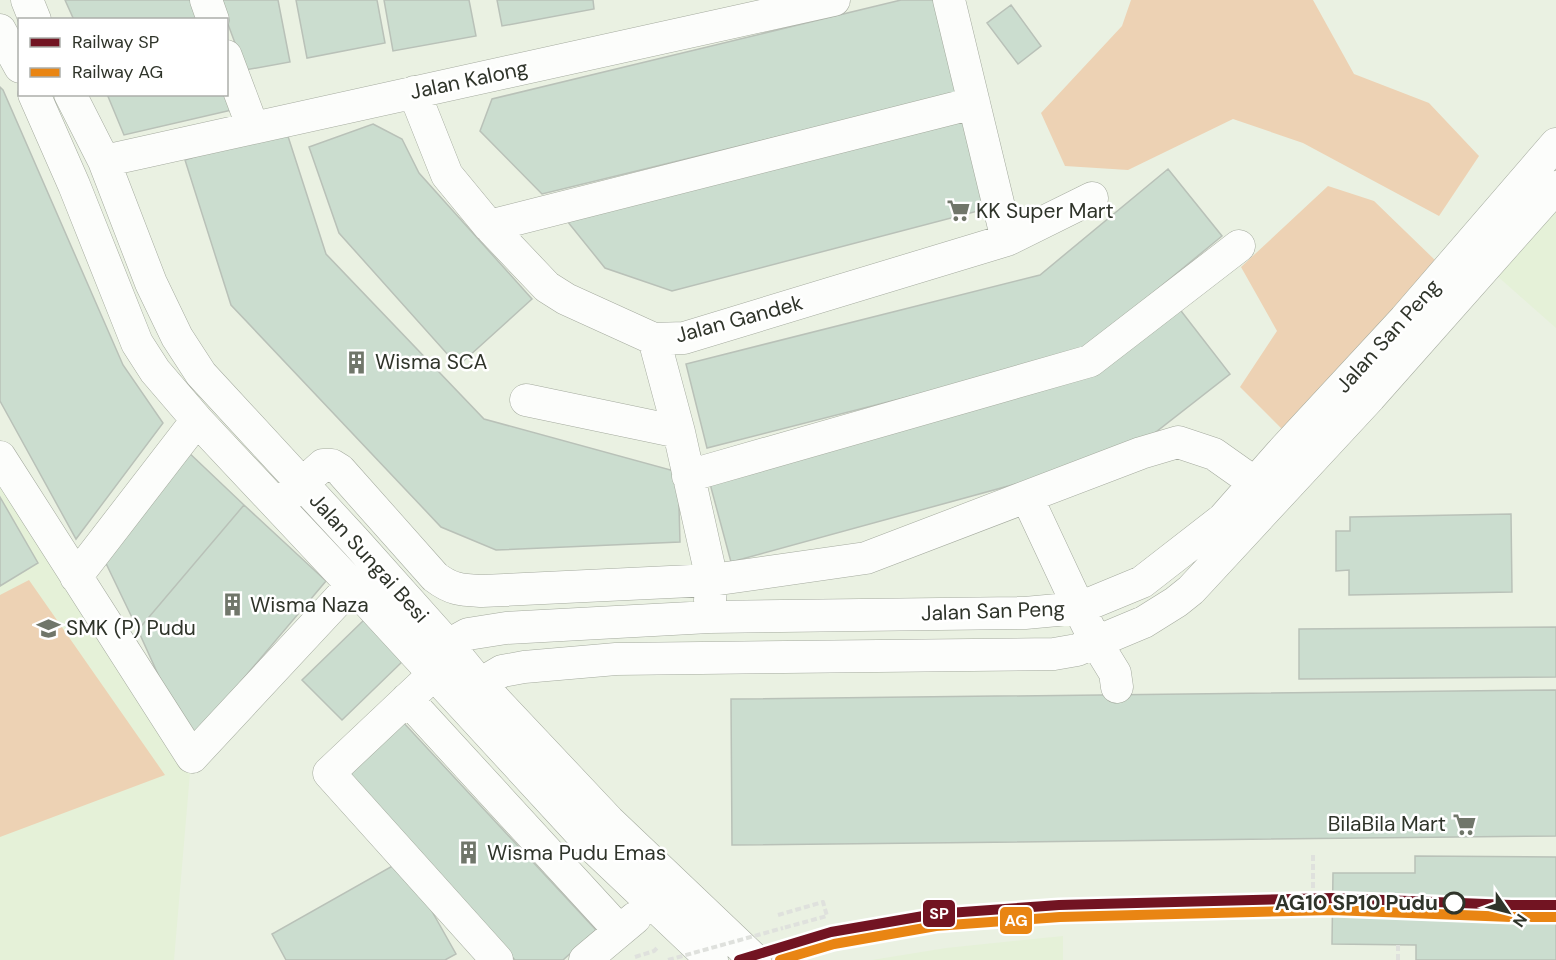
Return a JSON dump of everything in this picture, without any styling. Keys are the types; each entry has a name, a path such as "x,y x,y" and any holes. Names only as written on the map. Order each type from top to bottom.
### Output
{"street":[{"path":"27,0 34,18"},
{"path":"206,0 212,18"},
{"name":"Jalan Kalong","path":"104,161 834,0"},
{"path":"949,0 1007,240"},
{"path":"0,30 18,63"},
{"path":"228,61 253,128"},
{"name":"Jalan Gandek","path":"414,92 447,175 489,226 547,287 566,299 654,339 684,338 1007,240 1092,198"},
{"name":"Jalan Sungai Besi","path":"35,96 74,185 137,343 191,427 278,505 347,590 435,661 609,821 755,960"},
{"name":"Jalan Sungai Besi","path":"71,96 104,161 151,283 177,337 201,374 302,484 435,661"},
{"path":"489,226 974,103"},
{"name":"Jalan San Peng","path":"497,960 329,773 407,699 435,661 468,634 506,628 709,617 1025,613 1079,608 1142,582 1223,519 1405,319 1556,144"},
{"name":"Jalan San Peng","path":"470,693 502,671 616,659 1054,654 1077,650 1144,622 1191,590 1370,396 1556,187"},
{"path":"688,476 1090,361 1239,246"},
{"path":"654,339 679,432 712,580 708,658"},
{"path":"526,400 679,432"},
{"path":"0,457 76,577 192,757 347,590 191,427 76,577"},
{"path":"278,505 323,465 332,465 340,470 435,577 447,586 461,590 482,591 712,580 866,558 1141,453 1178,442 1215,454 1255,483"},
{"path":"1027,497 1079,608 1115,673 1117,687"},
{"name":"Jalan Sungai Besi","path":"470,693 594,848 711,960"},
{"path":"407,699 619,930"},
{"path":"585,960 652,905"}],"path":[{"path":"1313,855 1313,909"},
{"path":"668,960 827,916 823,902 778,915"},
{"path":"1398,944 1398,960"},
{"path":"641,955 654,951 660,946"}],"shaded area":[{"path":"1131,0 1313,0 1354,74 1429,103 1479,156 1439,216 1303,143 1233,119 1128,170 1065,166 1041,113 1122,26"},
{"path":"1328,186 1374,201 1437,262 1285,432 1240,387 1277,331 1241,267"},
{"path":"1556,207 1556,328 1496,275"},
{"name":"SMK (P) Pudu","path":"0,484 190,773 174,960 0,960"},
{"path":"29,580 165,775 0,837 0,595"},
{"path":"1063,936 1063,960 872,960 946,948"}],"building":[{"path":"65,0 197,0 203,18 73,18"},
{"path":"219,0 278,0 290,62 245,70 228,24 228,18 226,18"},
{"path":"296,0 377,0 385,43 307,58"},
{"path":"384,0 469,0 476,36 393,51"},
{"path":"497,0 593,0 594,9 502,26"},
{"path":"901,0 944,0 966,91 542,194 480,131 492,99"},
{"path":"1011,5 1041,46 1018,64 987,23"},
{"path":"0,87 123,365 163,423 76,539 0,401"},
{"path":"108,96 227,96 236,109 124,135"},
{"path":"972,109 997,206 672,291 605,268 563,216"},
{"path":"373,124 402,139 419,173 532,299 458,366 339,233 309,147"},
{"name":"Wisma SCA","path":"285,127 326,254 484,419 678,472 680,542 496,550 441,527 231,305 185,160"},
{"path":"1168,169 1222,236 1080,353 707,448 686,364 1040,275"},
{"path":"1178,307 1230,374 1129,453 731,562 709,480 1093,375"},
{"path":"185,449 244,505 138,630 102,555"},
{"path":"0,497 38,563 0,586"},
{"name":"Wisma Naza","path":"244,505 326,581 189,743 138,630"},
{"path":"1511,514 1512,592 1349,595 1349,570 1336,571 1336,531 1350,531 1350,517"},
{"path":"365,619 405,659 342,720 302,680"},
{"path":"1556,627 1556,677 1299,679 1299,629"},
{"path":"1556,690 1556,836 732,845 731,699"},
{"name":"Wisma Pudu Emas","path":"402,721 596,930 563,960 515,960 343,776"},
{"name":"AG10 SP10 Pudu","path":"1415,856 1556,857 1556,960 1416,960 1416,945 1332,944 1333,873 1415,873"},
{"path":"403,860 456,954 445,960 286,960 272,934"}],"rail line":[{"name":"SP","path":"739,960 831,932 935,914 1059,905 1332,898 1556,905"},
{"name":"AG","path":"780,960 834,944 936,926 1060,917 1332,910 1556,917"}],"place":[{"name":"KK Super Mart","path":"958,211"},
{"name":"Wisma SCA","path":"357,362"},
{"name":"Wisma Naza","path":"232,605"},
{"name":"SMK (P) Pudu","path":"48,628"},
{"name":"BilaBila Mart","path":"1464,824"},
{"name":"Wisma Pudu Emas","path":"469,853"},
{"name":"AG10 SP10 Pudu","path":"1454,903"}]}
